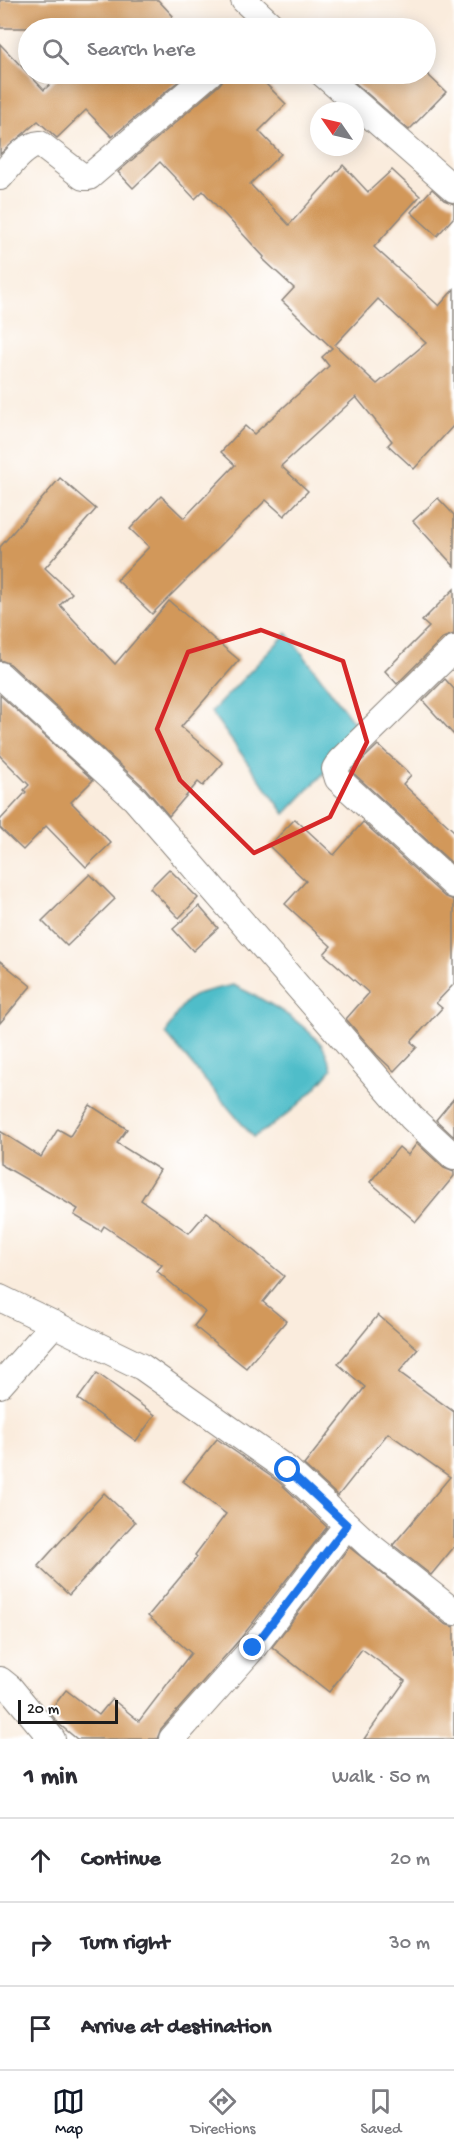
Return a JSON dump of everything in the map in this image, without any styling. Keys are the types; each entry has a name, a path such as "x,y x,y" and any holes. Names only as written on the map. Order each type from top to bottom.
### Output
{"street":[{"path":"244,0 260,18"},
{"path":"0,177 27,148 40,144 83,177 88,177 197,84"},
{"path":"334,84 454,189"},
{"path":"454,649 340,761 335,769 338,779 454,885"},
{"path":"0,675 135,799 412,1118 454,1157"},
{"path":"0,1298 142,1367 288,1470 369,1545 454,1612"},
{"path":"0,1385 54,1324"},
{"path":"172,1739 253,1648 347,1525"},
{"path":"0,1680 10,1688 52,1739"}],"highlighted area":[{"path":"261,630 343,661 367,742 330,817 254,853 180,780 157,729 188,652"}],"water":[{"path":"287,633 362,733 285,814 211,712"},
{"path":"233,985 268,1003 301,1025 322,1045 332,1069 296,1107 253,1137 166,1034 179,1010 191,998"}],"building":[{"path":"0,0 158,0 173,16 171,18 18,18 18,28 0,28"},
{"path":"0,44 18,63 18,84 38,84 44,90 50,84 175,84 112,137 86,110 57,138 38,121 0,154"},
{"path":"436,83 446,92 409,130 356,84"},
{"path":"266,84 286,104 259,131 281,154 250,184 289,225 343,165 368,192 392,170 420,196 374,247 439,306 454,289 454,425 414,469 388,445 392,441 356,397 281,466 308,491 284,516 266,500 152,614 117,580 149,547 130,529 161,496 184,518 235,465 221,452 245,426 254,434 329,366 322,357 332,348 282,301 294,288 263,259 264,257 203,191 195,199 160,162 133,188 118,172 219,85","holes":["378,299 426,343 377,384 335,345"]},
{"path":"432,189 444,200 454,204 454,217 437,236 411,212"},
{"path":"60,478 96,509 45,568 72,593 60,605 115,664 169,601 239,660 181,727 223,763 203,786 198,782 169,816 145,788 10,664 0,660 0,547"},
{"path":"438,498 454,515 454,566 413,521"},
{"path":"454,589 454,634 443,638 397,684 385,671 429,627 422,621"},
{"path":"445,679 454,689 454,735 423,701"},
{"path":"0,695 93,780 71,802 111,843 86,867 46,826 23,850 0,828 0,820 26,792 24,790 29,785 0,756"},
{"path":"378,745 411,775 403,784 454,831 454,865 351,771"},
{"path":"295,819 334,855 363,822 444,896 454,900 454,984 436,1003 442,1008 411,1042 417,1047 394,1071 346,1019 369,993 324,954 331,946 285,904 306,881 269,846"},
{"path":"169,869 198,898 179,918 150,888"},
{"path":"90,874 115,899 67,946 42,921"},
{"path":"199,906 218,928 193,951 173,929"},
{"path":"0,961 31,986 0,1023"},
{"path":"454,1098 454,1137 436,1120"},
{"path":"90,1105 127,1129 117,1143 160,1170 141,1200 189,1233 207,1212 284,1276 263,1302 286,1321 246,1368 194,1326 205,1312 157,1271 162,1265 104,1226 101,1231 74,1215 78,1209 0,1164 0,1131 41,1157 58,1129 70,1136"},
{"path":"417,1143 444,1168 454,1172 454,1176 416,1222 370,1182 399,1147 408,1155"},
{"path":"378,1315 418,1349 399,1372 454,1412 454,1547 431,1575 393,1545 450,1477 388,1433 338,1496 304,1465 365,1387 338,1364"},
{"path":"97,1373 155,1415 136,1441 78,1399"},
{"path":"217,1439 279,1482 327,1527 241,1638 161,1729 157,1739 77,1739 49,1712 66,1690 99,1715 112,1699 139,1721 191,1653 148,1616 197,1557 195,1555 226,1514 183,1481"},
{"path":"104,1493 135,1522 69,1595 38,1566"},
{"path":"349,1547 445,1624 454,1627 454,1739 364,1739 405,1681 362,1649 329,1692 272,1647"}],"route":[{"path":"253,1648 347,1525 288,1470"}]}
